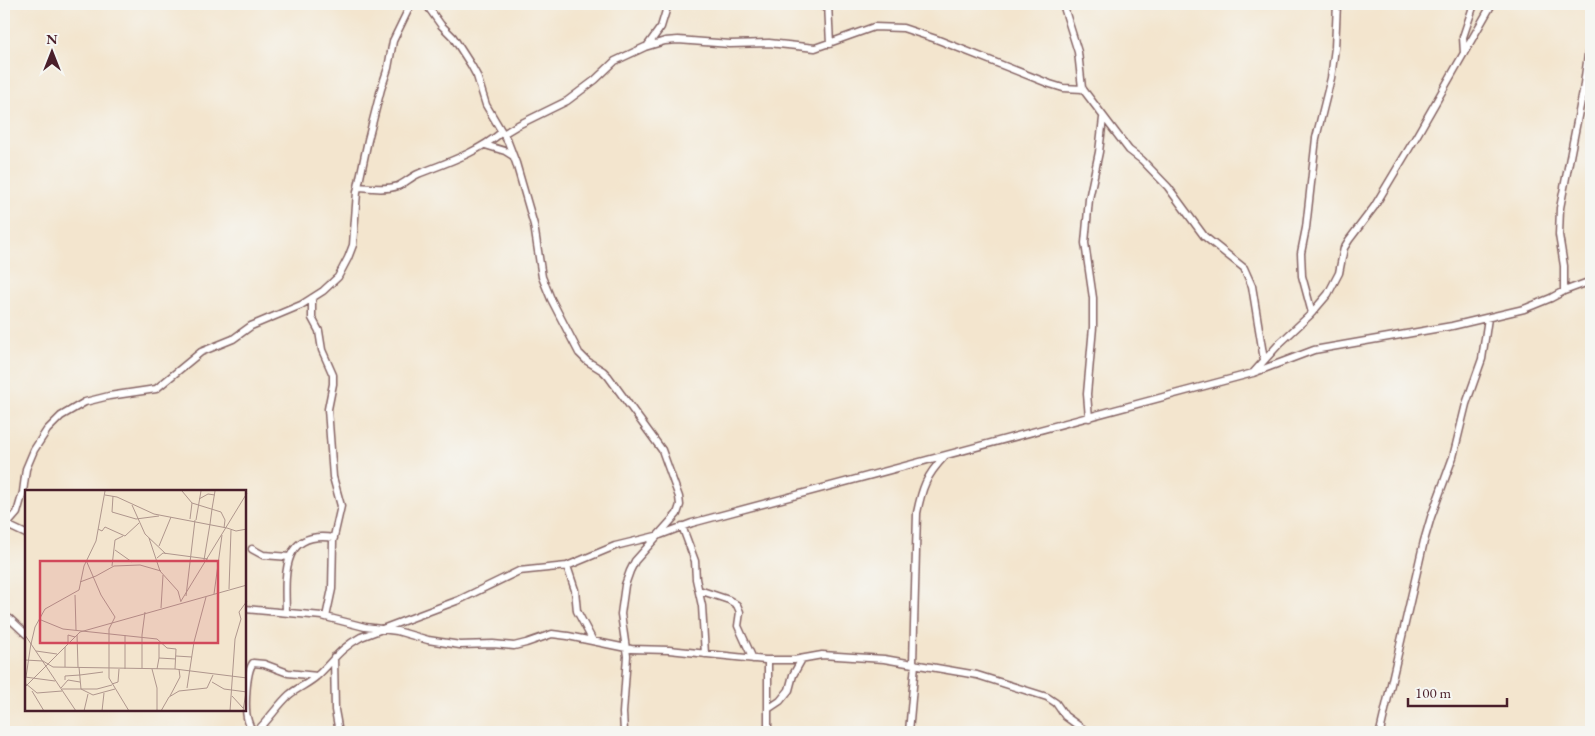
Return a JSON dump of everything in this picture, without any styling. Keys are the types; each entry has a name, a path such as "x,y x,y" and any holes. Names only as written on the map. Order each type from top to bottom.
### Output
{"street":[{"path":"25,534 5,527 17,513 30,458 47,430 61,416 85,402 109,396 156,389 201,352 233,339 251,326 301,305 323,291 338,277 353,245 354,216 359,187 380,89 388,68 393,41 411,4"},
{"path":"426,4 441,25 453,37 471,65 477,76 486,105 513,156 532,216 539,265 550,299 579,353 587,361 603,371 652,435 667,461 679,497 680,505 676,514 660,535 635,561 625,585 621,608 621,621 627,648 622,713 624,732"},
{"path":"647,46 661,27 668,4"},
{"path":"818,4 828,6 830,44"},
{"path":"1064,4 1078,52 1083,89 1129,150 1142,160 1168,187 1204,236 1244,268 1252,286 1264,360"},
{"path":"1312,313 1302,276 1301,253 1307,225 1316,138 1331,78 1335,48 1337,4"},
{"path":"1464,53 1463,37 1474,4"},
{"path":"1253,373 1328,294 1339,273 1344,248 1374,207 1492,4"},
{"path":"359,187 388,188 398,186 415,176 451,162 485,145 518,124 567,101 595,80 615,61 656,42 678,40 730,44 769,43 815,48 874,27 903,28 936,38 1050,84 1063,88 1083,89"},
{"path":"1564,291 1564,266 1559,229 1560,208 1583,91 1591,33"},
{"path":"1089,418 1087,394 1093,327 1093,298 1085,243 1089,199 1099,152 1103,118"},
{"path":"485,145 505,150 513,156"},
{"path":"317,676 288,673 264,664 253,663 248,673 246,705 248,722 255,732 289,695 317,676 348,644 361,637 459,600 519,571 567,566 615,546 660,535 682,526 1253,373 1314,350 1452,326 1524,309 1591,281"},
{"path":"312,298 312,318 319,331 322,350 331,369 333,380 328,409 333,477 341,506 334,538 332,589 326,617"},
{"path":"1380,732 1424,541 1453,457 1466,404 1482,359 1488,318"},
{"path":"909,732 914,663 917,513 926,478 944,456"},
{"path":"682,526 694,557 702,606 705,654"},
{"path":"286,612 287,573 293,550 306,539 334,538"},
{"path":"252,549 263,555 290,557"},
{"path":"567,566 576,590 577,611 593,641"},
{"path":"699,590 729,600 737,605 740,612 738,626 753,659"},
{"path":"246,609 326,617 365,627 386,628 428,640 460,645 493,644 514,646 552,634 627,648 669,650 753,659 802,659 815,656 830,656 914,663 977,675 1047,697 1056,702 1065,716 1087,732"},
{"path":"4,616 25,633"},
{"path":"334,657 335,710 339,732"},
{"path":"768,710 780,701 789,690 793,675 802,659"},
{"path":"768,660 768,732"},
{"path":"1072,722 1072,732"}]}
